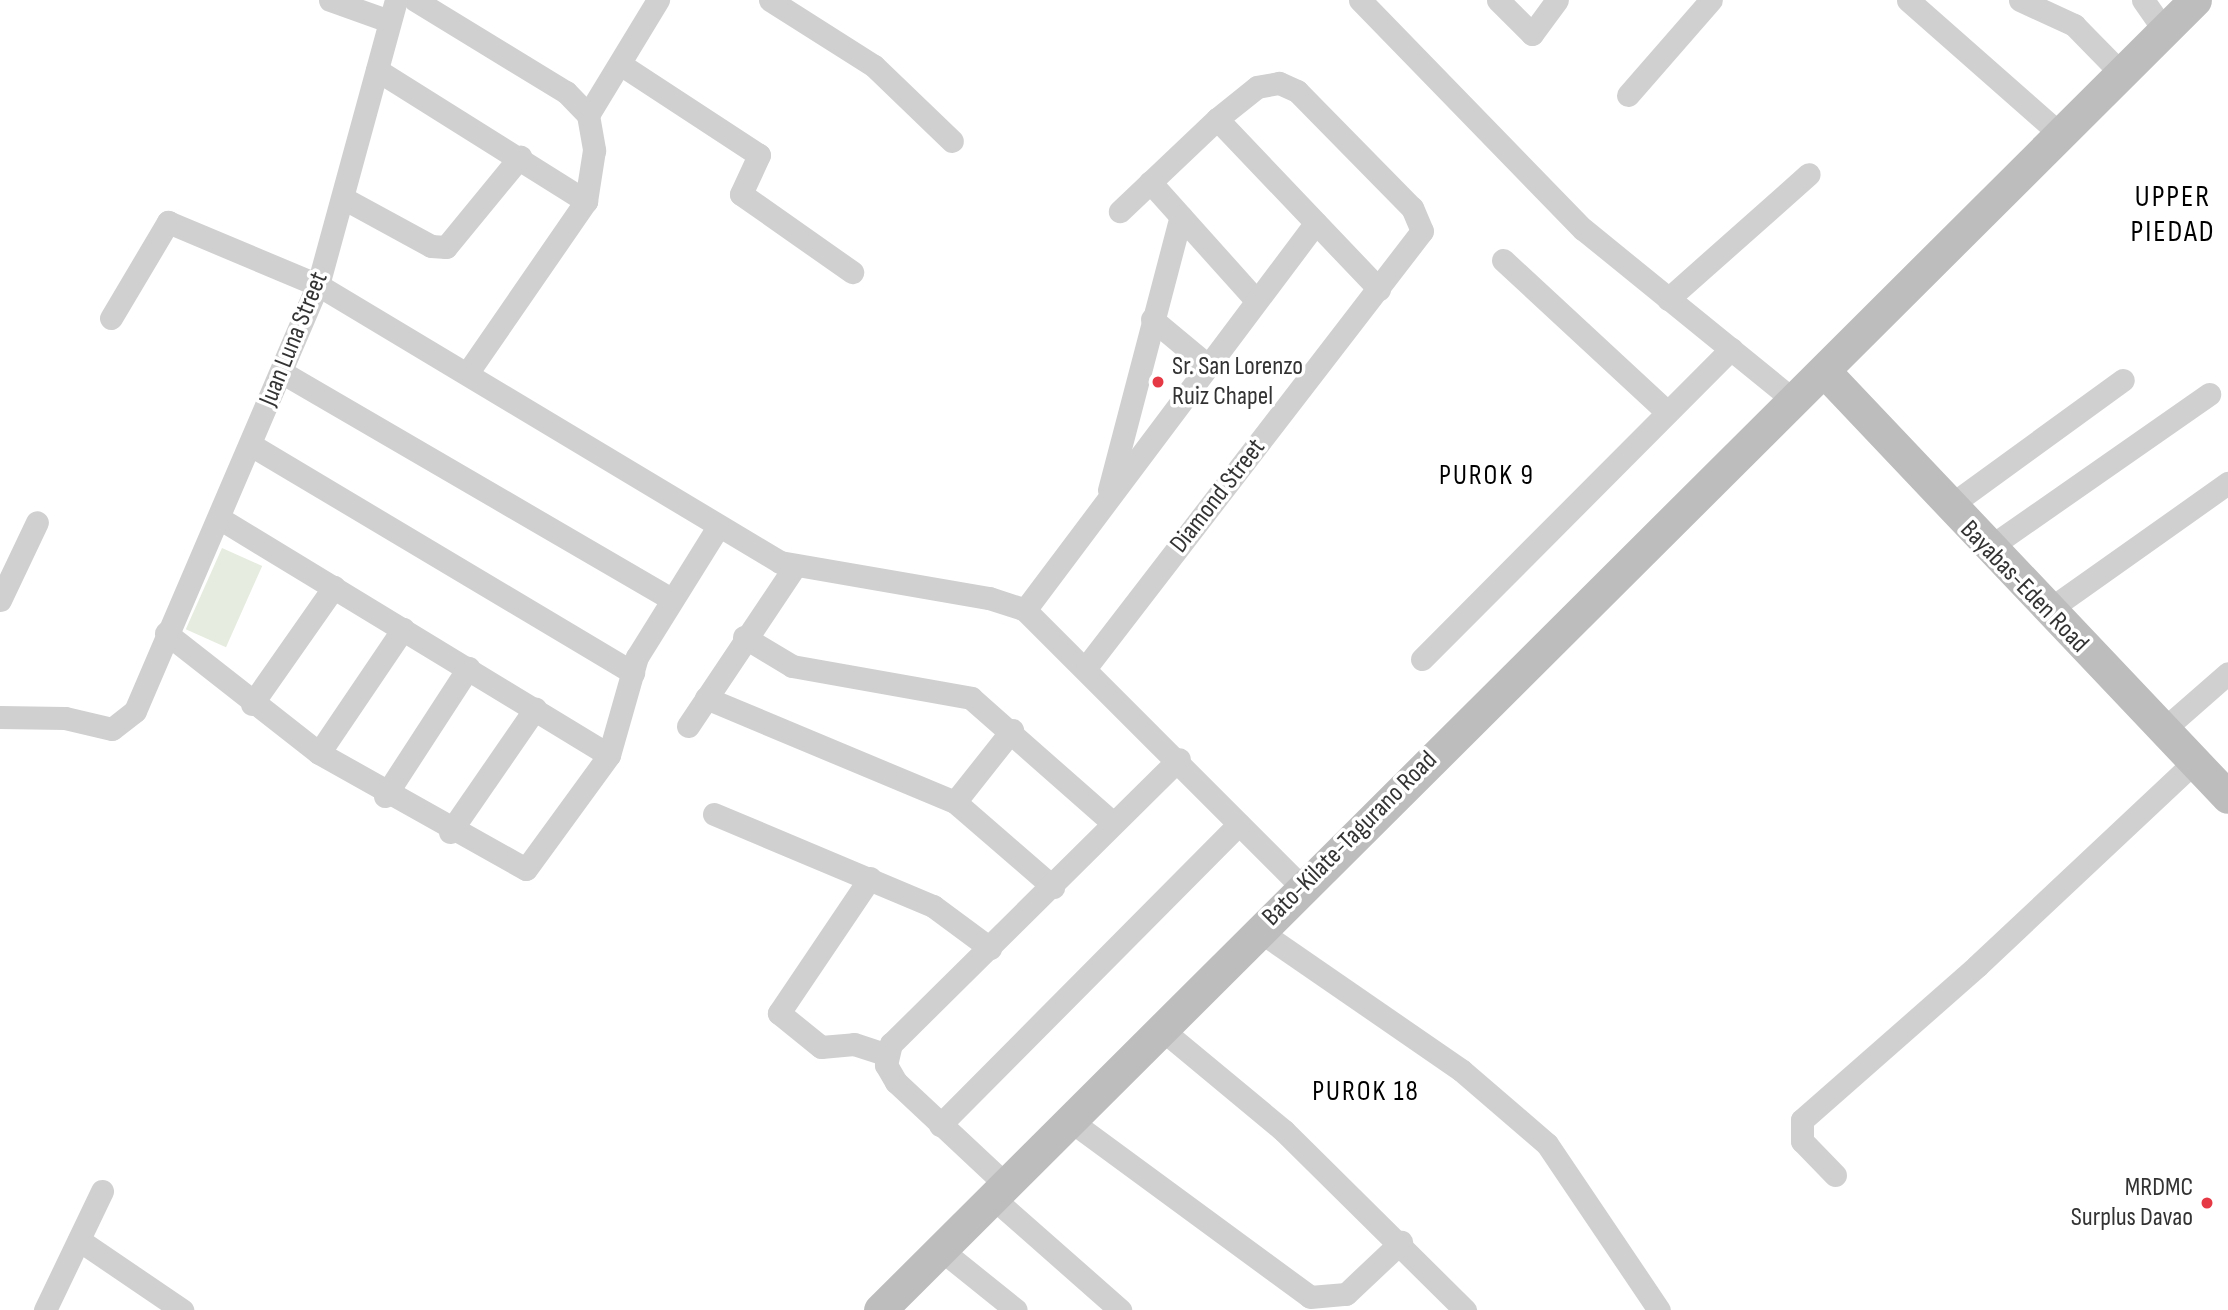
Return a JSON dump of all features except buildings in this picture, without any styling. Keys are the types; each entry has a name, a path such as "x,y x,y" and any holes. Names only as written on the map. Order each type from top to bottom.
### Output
{"street":[{"path":"330,0 393,10"},
{"path":"415,0 566,92 587,115 595,170 586,201 468,372"},
{"path":"587,115 658,0"},
{"path":"770,0 874,66 952,141"},
{"path":"1360,0 1532,180 1668,299 1796,402"},
{"path":"1498,0 1532,34 1558,0"},
{"path":"1628,95 1711,0"},
{"path":"1908,0 2059,133"},
{"path":"2020,0 2074,25 2121,73"},
{"path":"2143,0 2164,30"},
{"name":"Bato-Kilate-Tagurano Road","path":"880,1310 1301,886 1826,373 2059,133 2195,0"},
{"name":"Juan Luna Street","path":"0,717 121,728 135,711 166,634 283,373 318,285 393,10"},
{"path":"620,64 759,155 741,194 852,272"},
{"path":"377,71 520,157 586,201"},
{"name":"Diamond Street","path":"1087,666 1420,239 1421,224 1412,208 1287,86 1257,87 1217,119"},
{"path":"1120,211 1217,119 1379,289"},
{"path":"343,198 431,246 446,247 520,157"},
{"path":"1668,299 1809,174"},
{"path":"1150,182 1255,299"},
{"path":"1106,502 1181,215"},
{"path":"111,318 168,222 318,285 468,372 718,527 795,566 989,598 1025,610 1087,666 1301,886"},
{"path":"1025,610 1206,364 1316,223"},
{"path":"1503,260 1667,412"},
{"path":"1152,318 1206,364"},
{"path":"1422,659 1731,349"},
{"path":"283,373 671,599"},
{"name":"Bayabas-Eden Road","path":"1826,373 1987,550 2228,797"},
{"path":"1948,507 2123,380"},
{"path":"1987,550 2209,394"},
{"path":"251,445 633,673"},
{"path":"2046,611 2228,483"},
{"path":"219,518 608,755"},
{"path":"0,600 37,522"},
{"path":"166,634 252,704 319,753 385,796 514,867 531,867 608,755 633,673 671,599 718,527"},
{"path":"688,726 744,637 795,566"},
{"path":"252,704 334,587"},
{"path":"319,753 403,629"},
{"path":"744,637 792,666 959,692 1012,730 1113,823"},
{"path":"385,796 468,668"},
{"path":"2163,730 2228,673"},
{"path":"706,698 955,802 1053,887"},
{"path":"450,832 536,709"},
{"path":"955,802 1012,730"},
{"path":"1120,1310 998,1190 940,1125 896,1082 887,1055 900,1032 1053,887 1113,823 1179,759"},
{"path":"1835,1175 1802,1141 1802,1120 1977,966 2194,762"},
{"path":"714,814 870,878 948,915 990,948"},
{"path":"940,1125 1239,824"},
{"path":"870,878 779,1013 821,1048 854,1044 887,1055"},
{"path":"1258,929 1461,1070 1548,1144 1659,1310"},
{"path":"1160,1028 1284,1131 1401,1242 1465,1310"},
{"path":"1068,1119 1310,1297 1346,1294 1401,1242"},
{"path":"45,1310 102,1191"},
{"path":"79,1240 182,1310"},
{"path":"940,1249 1016,1310"}],"shaded area":[{"path":"222,548 262,566 226,647 186,629"}],"place":[{"name":"Sr. San Lorenzo Ruiz Chapel","path":"1158,382"},
{"name":"MRDMC Surplus Davao","path":"2207,1203"}],"district":[{"name":"UPPER PIEDAD","path":"2173,214"},
{"name":"PUROK 9","path":"1487,476"},
{"name":"PUROK 18","path":"1366,1092"}]}
